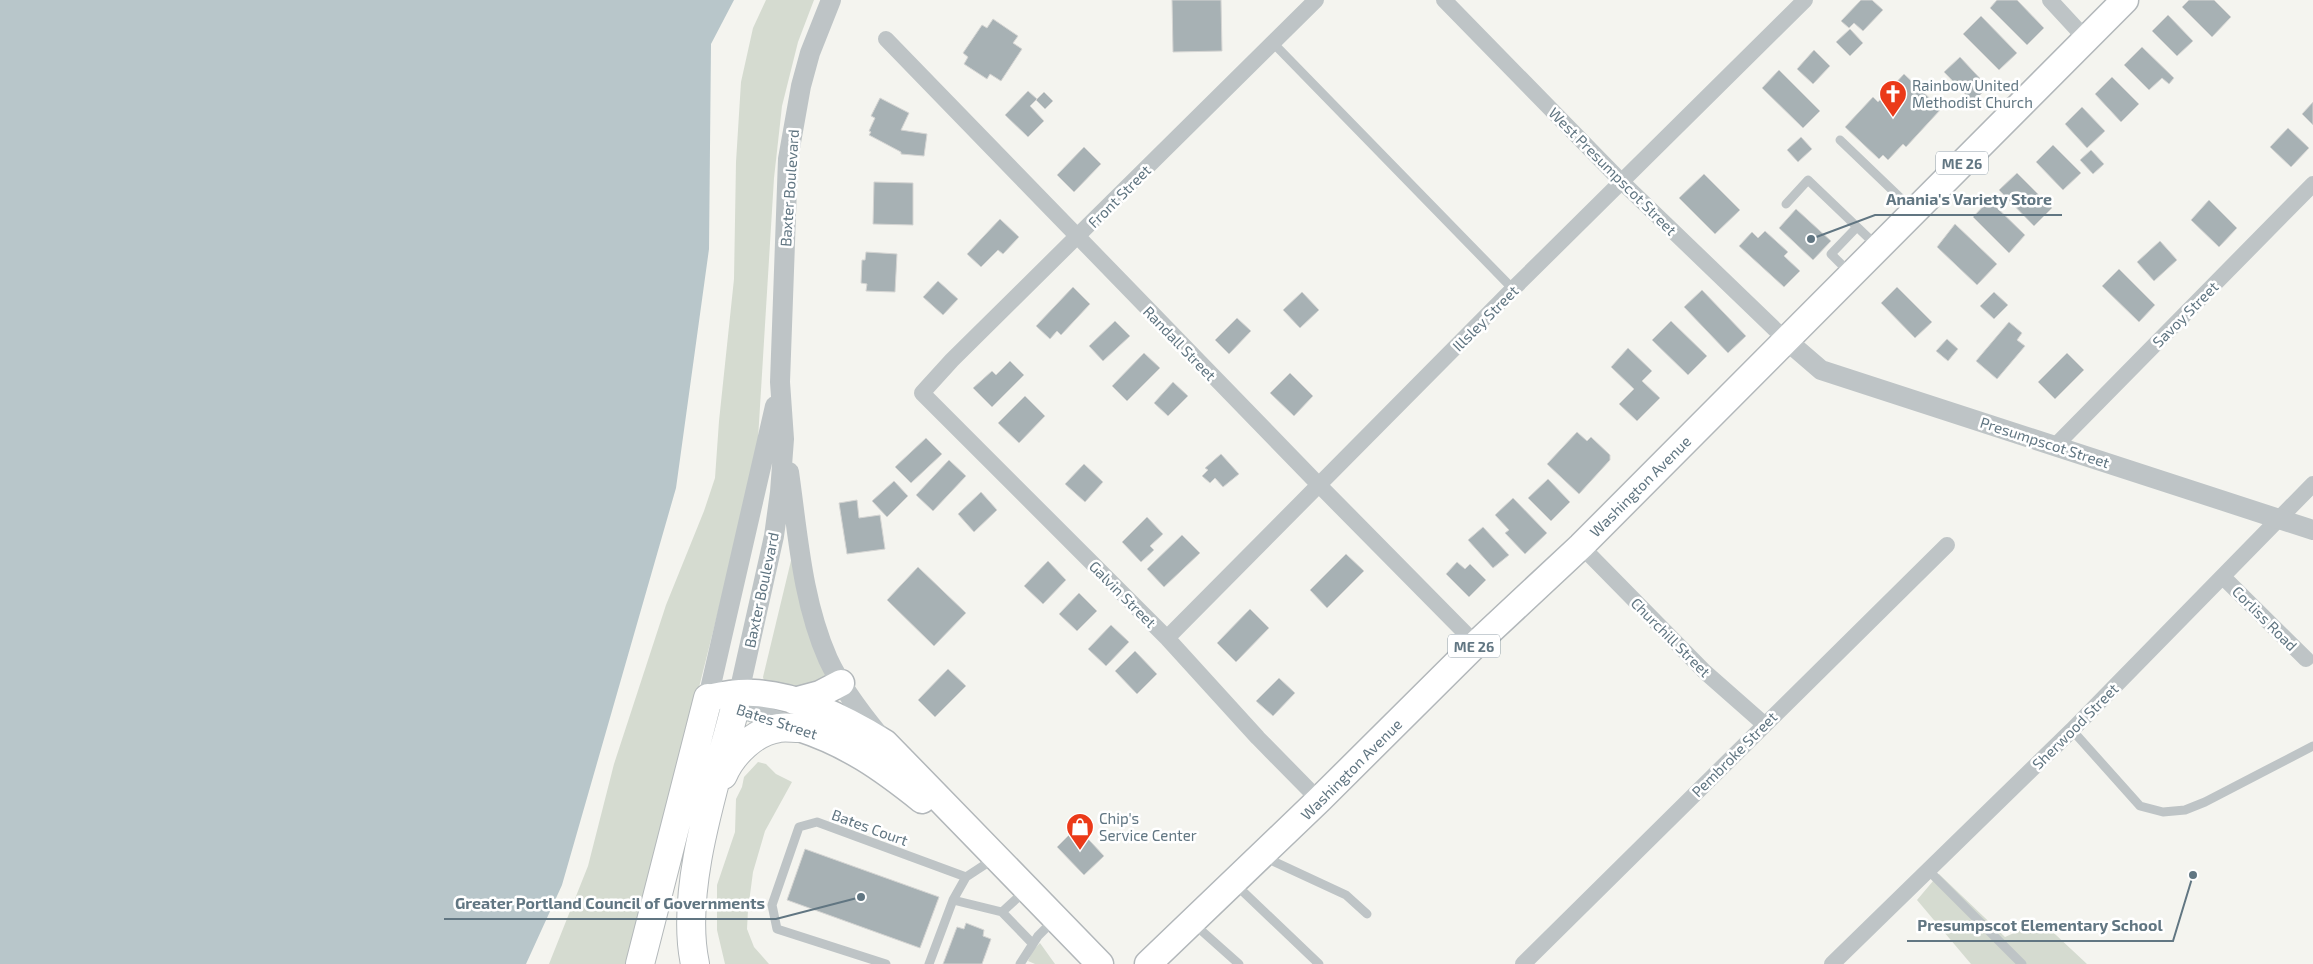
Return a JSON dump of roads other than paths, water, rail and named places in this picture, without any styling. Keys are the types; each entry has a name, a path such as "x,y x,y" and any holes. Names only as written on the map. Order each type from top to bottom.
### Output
{"highway":[{"path":"640,964 708,698"},
{"path":"695,964 692,942 692,908 698,856 737,700"},
{"path":"706,818 726,770 739,751 758,736 778,728 799,728"}],"main road":[{"name":"Washington Avenue","path":"1148,964 1234,883 1476,644 1581,546 1877,246 2125,0"},
{"path":"794,701 820,694 841,683"},
{"name":"Bates Street","path":"708,698 737,700 755,693 794,701 856,725 885,743 1100,964"},
{"name":"Bates Street","path":"799,728 824,736 867,758 995,858"}],"street":[{"name":"Baxter Boulevard","path":"737,700 774,536 784,439 780,382 788,159 801,86 810,53 830,0"},
{"name":"Front Street","path":"922,393 959,353 1316,0"},
{"name":"West Presumpscot Street","path":"1444,0 1622,182 1785,339"},
{"name":"Illsley Street","path":"1167,638 1513,289 1805,0"},
{"path":"2050,0 2086,39"},
{"name":"Randall Street","path":"886,40 1318,485 1476,644"},
{"name":"Savoy Street","path":"2056,445 2313,184"},
{"name":"Presumpscot Street","path":"1785,339 1821,370 2313,530"},
{"name":"Baxter Boulevard","path":"708,698 780,382"},
{"name":"Galvin Street","path":"922,393 1167,638 1258,738 1319,800"},
{"name":"Bates Street","path":"784,439 807,595 817,632 841,683 860,712 885,743"},
{"name":"Sherwood Street","path":"1832,964 2072,730 2313,484"},
{"name":"Pembroke Street","path":"1523,964 1946,545"},
{"name":"Churchill Street","path":"1581,546 1705,672 1764,724"},
{"name":"Corliss Road","path":"2223,577 2306,659"},
{"name":"Bates Street","path":"737,700 799,728"}],"lane":[{"path":"1273,43 1513,289"},
{"path":"1840,140 1914,210"},
{"path":"1786,204 1808,180 1877,246"},
{"path":"1851,273 1831,254 1857,227"},
{"path":"2072,730 2140,806 2163,812 2185,810 2205,802 2313,746"},
{"name":"Bates Court","path":"886,964 777,929 772,905 799,827 818,822 966,877"},
{"path":"1261,856 1346,895 1367,914"},
{"path":"929,964 953,900 966,877 995,858"},
{"path":"1928,870 2022,964"},
{"path":"1234,883 1319,964"},
{"path":"1002,912 1027,890"},
{"path":"953,900 1002,912 1032,943"},
{"path":"1020,964 1032,943 1055,919"},
{"path":"1192,922 1239,964"}],"place":[{"name":"Rainbow United Methodist Church","path":"1893,118"},
{"name":"Anania's Variety Store","path":"1811,239"},
{"name":"Chip's Service Center","path":"1080,851"},
{"name":"Presumpscot Elementary School","path":"2193,875"},
{"name":"Greater Portland Council of Governments","path":"861,897"}]}
